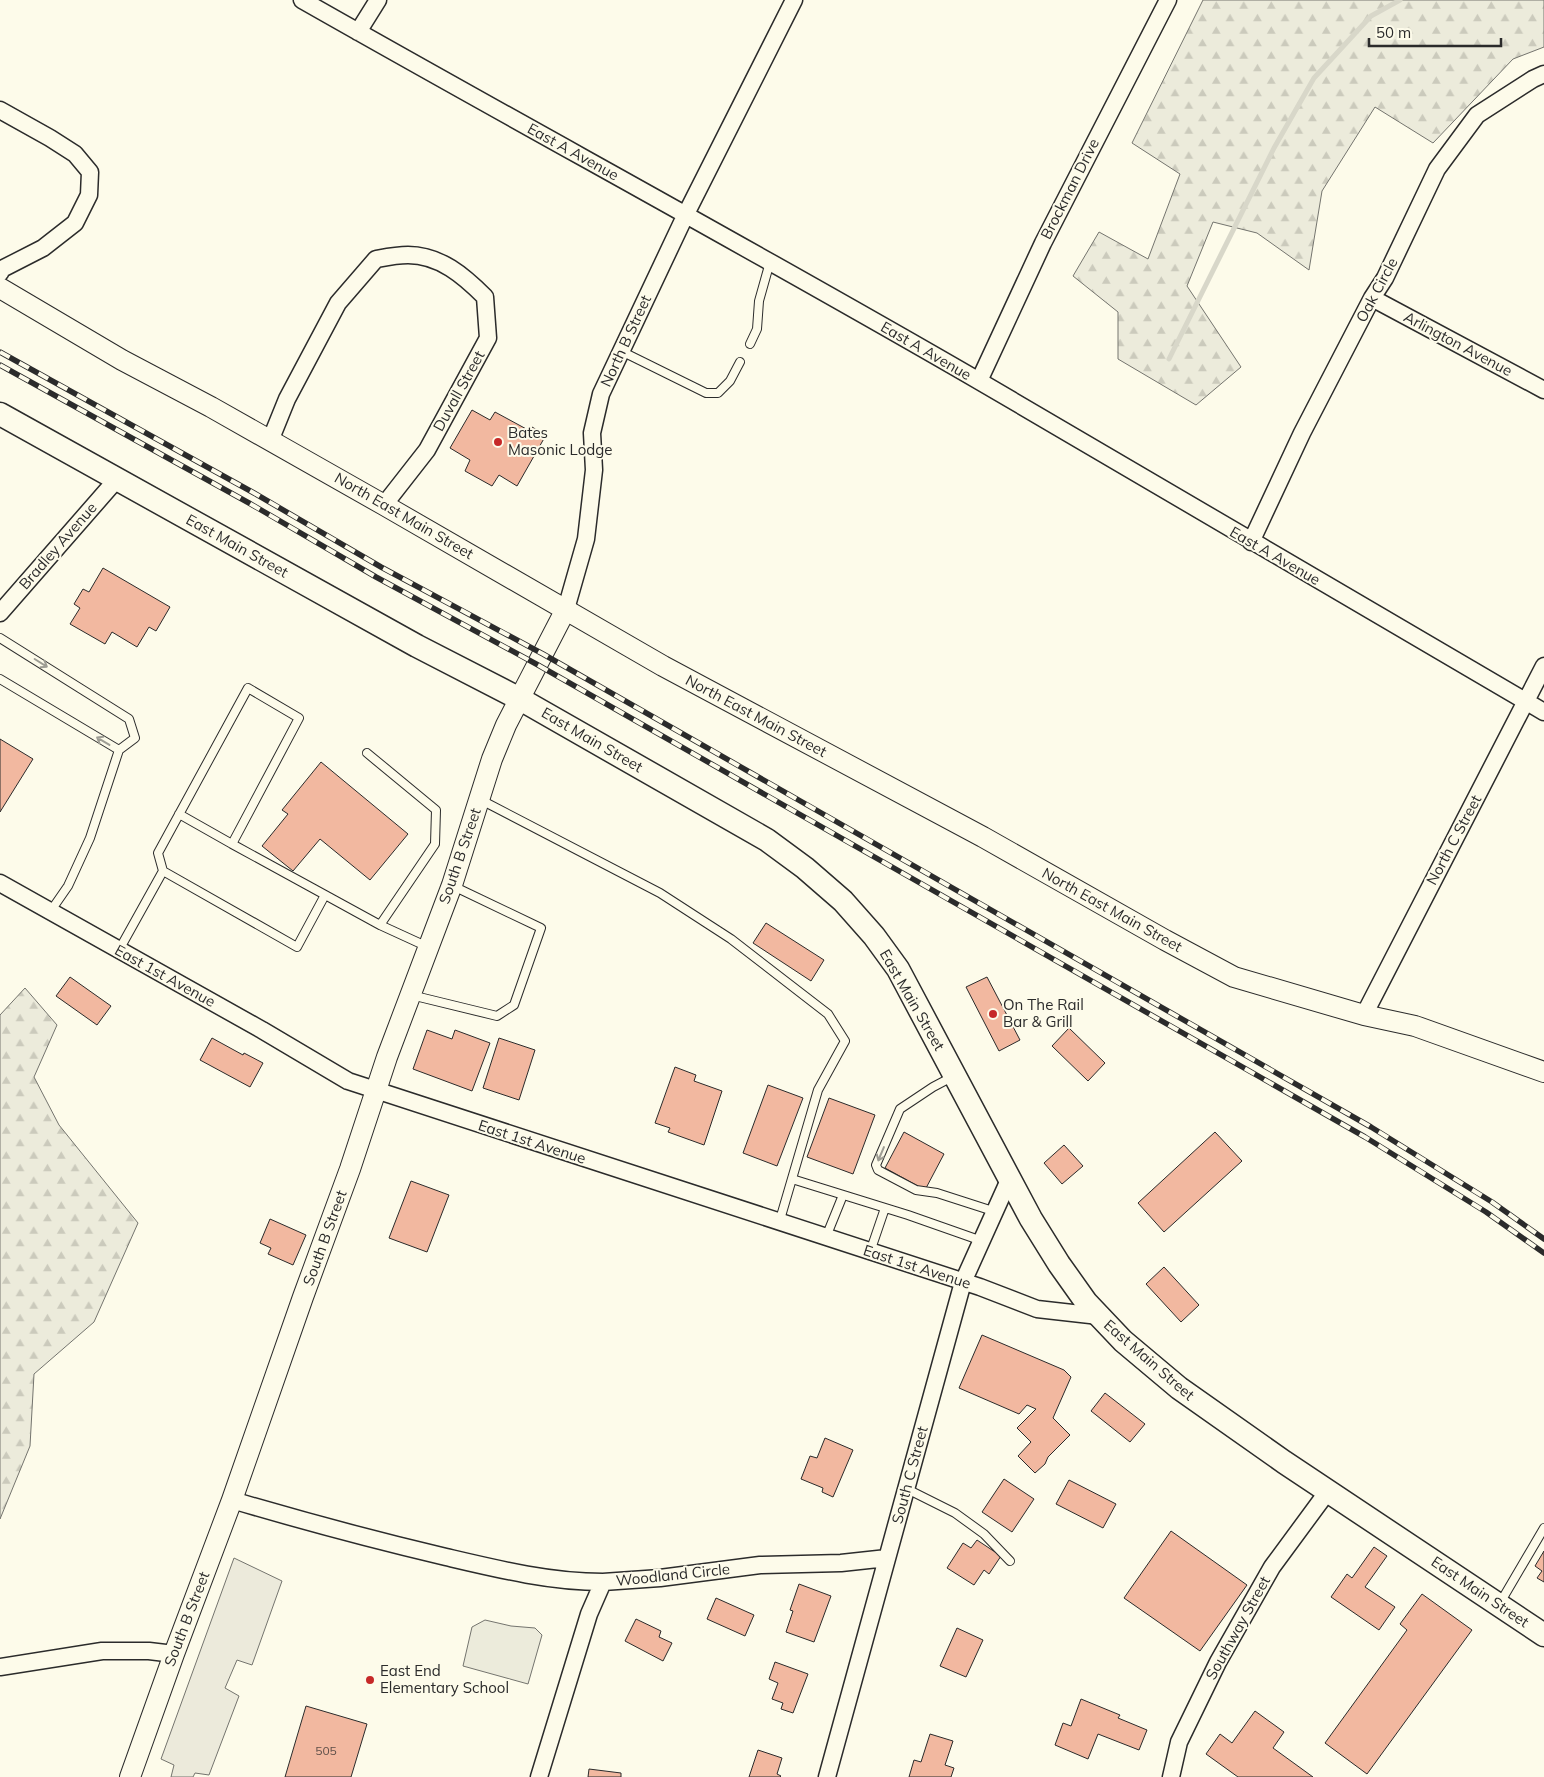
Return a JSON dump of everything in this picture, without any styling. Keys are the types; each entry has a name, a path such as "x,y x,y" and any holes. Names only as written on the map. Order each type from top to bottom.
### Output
{"main road":[{"name":"East Main Street","path":"0,414 417,646 520,699 767,840 805,868 843,901 874,936 898,969 1031,1219 1059,1264 1086,1302 1123,1341 1179,1388 1328,1491 1544,1635"}],"street":[{"name":"East A Avenue","path":"302,0 686,214 979,381 1544,712"},
{"path":"358,32 378,0"},
{"name":"North B Street","path":"520,699 566,610 586,539 594,470 592,433 601,394 686,214 794,0"},
{"name":"Brockman Drive","path":"979,381 1043,243 1168,0"},
{"name":"Oak Circle","path":"1251,542 1302,433 1372,298 1385,278 1437,169 1477,115 1544,74"},
{"path":"0,110 75,154 90,172 89,195 75,223 43,248 2,269 0,273"},
{"name":"Duvall Street","path":"270,441 287,399 338,303 376,258 409,255 437,260 464,277 485,297 488,338 427,450 384,505"},
{"name":"North East Main Street","path":"0,288 122,360 384,505 663,666 983,837 1234,977 1364,1015 1415,1026 1544,1072"},
{"name":"Arlington Avenue","path":"1372,298 1544,390"},
{"name":"Bradley Avenue","path":"0,613 117,479"},
{"name":"North C Street","path":"1364,1015 1544,666"},
{"name":"South B Street","path":"130,1777 232,1500 410,995 452,885 492,759 506,725 520,699"},
{"name":"East 1st Avenue","path":"0,883 262,1030 348,1081 963,1282 1037,1309 1099,1316"},
{"name":"South C Street","path":"827,1777 963,1282 1009,1180"},
{"name":"Southway Street","path":"1171,1777 1178,1742 1218,1662 1272,1568 1328,1491"},
{"path":"232,1500 394,1545 491,1568 576,1582 603,1582"},
{"name":"Woodland Circle","path":"539,1777 589,1614 603,1582 660,1578 760,1565 841,1563 887,1558"},
{"path":"0,1667 102,1651 149,1651 174,1654"}],"lane":[{"path":"750,344 757,329 760,300 770,262"},
{"path":"621,351 706,393 718,392 730,381 740,362"},
{"path":"0,638 129,719 135,738 119,750 90,838 68,886 50,912"},
{"path":"0,679 119,750"},
{"path":"119,950 162,871 158,853 248,688 299,718 232,844"},
{"path":"367,753 436,810 435,844 380,924"},
{"path":"479,799 660,893 731,939 828,1014 845,1041 818,1090 779,1223"},
{"path":"179,814 325,895 428,947"},
{"path":"162,871 297,947 325,895"},
{"path":"410,995 497,1016 514,1005 541,928 452,885"},
{"path":"955,1075 900,1109 876,1165 878,1170 916,1190 937,1192 996,1212"},
{"path":"792,1179 982,1241"},
{"path":"826,1238 843,1195"},
{"path":"870,1252 885,1208"},
{"path":"906,1489 955,1513 984,1534 1010,1560"},
{"path":"1499,1604 1544,1528"}],"green space":[{"path":"1203,0 1544,0 1544,47 1513,59 1433,143 1375,107 1322,191 1309,270 1257,233 1213,222 1187,286 1241,367 1196,405 1118,359 1118,312 1073,276 1099,232 1148,259 1180,174 1132,143"},
{"path":"25,988 57,1025 34,1077 59,1125 138,1223 94,1322 34,1374 30,1446 0,1519 0,1015"},
{"path":"485,1620 511,1626 535,1628 542,1635 528,1684 463,1666 472,1627"}],"shaded area":[{"path":"234,1558 282,1581 252,1665 237,1660 225,1688 239,1696 209,1775 195,1773 193,1777 171,1777 174,1765 161,1759"}],"building":[{"name":"Bates Masonic Lodge","path":"472,410 490,420 495,412 530,431 532,427 546,435 517,486 499,475 492,486 465,471 470,460 450,448"},
{"path":"103,568 170,607 156,631 149,627 137,647 112,632 105,644 70,624 80,608 74,604 83,589 89,592"},
{"path":"0,739 33,759 0,812"},
{"path":"321,762 408,834 370,880 320,839 293,871 262,846 288,814 282,810"},
{"path":"766,923 824,960 811,981 753,943"},
{"path":"70,977 111,1006 97,1025 56,996"},
{"name":"On The Rail Bar & Grill","path":"987,977 1020,1040 999,1051 966,987"},
{"path":"1069,1028 1105,1063 1088,1081 1052,1046"},
{"path":"427,1030 452,1039 455,1030 490,1043 472,1091 413,1069"},
{"path":"212,1038 243,1055 244,1053 263,1063 250,1087 200,1060"},
{"path":"499,1038 535,1050 519,1100 483,1088"},
{"path":"675,1067 696,1075 694,1081 722,1091 704,1145 668,1132 670,1128 655,1123"},
{"path":"768,1085 803,1098 777,1166 743,1153"},
{"path":"829,1098 875,1115 853,1174 807,1157"},
{"path":"904,1132 944,1154 925,1190 885,1168"},
{"path":"1215,1132 1242,1161 1164,1232 1138,1203"},
{"path":"1064,1145 1083,1166 1062,1184 1044,1163"},
{"path":"411,1181 449,1195 427,1252 389,1238"},
{"path":"270,1219 306,1235 293,1265 268,1254 271,1248 260,1243"},
{"path":"1164,1267 1199,1305 1181,1322 1146,1284"},
{"path":"982,1335 1064,1370 1071,1377 1053,1418 1070,1435 1035,1473 1018,1456 1031,1442 1017,1428 1036,1409 1027,1405 1019,1414 959,1388"},
{"path":"1105,1393 1145,1424 1130,1442 1091,1411"},
{"path":"825,1438 853,1450 833,1497 822,1492 823,1488 801,1479 810,1456 817,1458"},
{"path":"1004,1479 1034,1499 1012,1532 982,1512"},
{"path":"1069,1480 1116,1504 1103,1528 1056,1504"},
{"path":"1171,1531 1247,1585 1200,1651 1124,1598"},
{"path":"977,1540 1001,1556 989,1574 984,1570 974,1585 947,1568 963,1543 971,1548"},
{"path":"1374,1547 1387,1556 1365,1587 1395,1607 1379,1630 1331,1597 1347,1574 1352,1578"},
{"path":"1544,1551 1544,1582 1537,1578 1542,1571 1535,1566"},
{"path":"799,1584 831,1596 814,1642 786,1632 793,1611 790,1610"},
{"path":"1422,1594 1472,1630 1367,1774 1325,1743 1407,1630 1400,1624"},
{"path":"716,1598 754,1615 745,1636 707,1619"},
{"path":"636,1619 661,1631 659,1637 672,1643 663,1661 625,1641"},
{"path":"957,1628 983,1640 966,1677 940,1666"},
{"path":"775,1662 808,1674 793,1713 781,1709 783,1703 772,1699 778,1683 769,1679"},
{"path":"1081,1699 1120,1715 1118,1718 1147,1730 1139,1750 1098,1734 1088,1759 1055,1745 1063,1723 1071,1726"},
{"path":"306,1706 367,1724 351,1777 285,1777"},
{"path":"1255,1711 1284,1732 1273,1748 1313,1777 1238,1777 1206,1754 1220,1734 1232,1743"},
{"path":"930,1734 953,1741 945,1765 954,1768 951,1777 909,1777 914,1760 921,1762"},
{"path":"758,1750 782,1758 777,1774 780,1777 749,1777"},
{"path":"589,1769 621,1773 621,1777 588,1777"}],"waterway":[{"path":"1169,359 1274,148 1314,78 1371,16 1400,0"}],"railway":[{"path":"0,352 254,493 381,567 543,654 1371,1127 1492,1202 1544,1239"},
{"path":"0,365 249,503 376,577 538,665 1365,1137 1486,1212 1544,1253"}],"place":[{"name":"Bates Masonic Lodge","path":"498,442"},
{"name":"On The Rail Bar & Grill","path":"993,1014"},
{"name":"East End Elementary School","path":"370,1680"}]}
